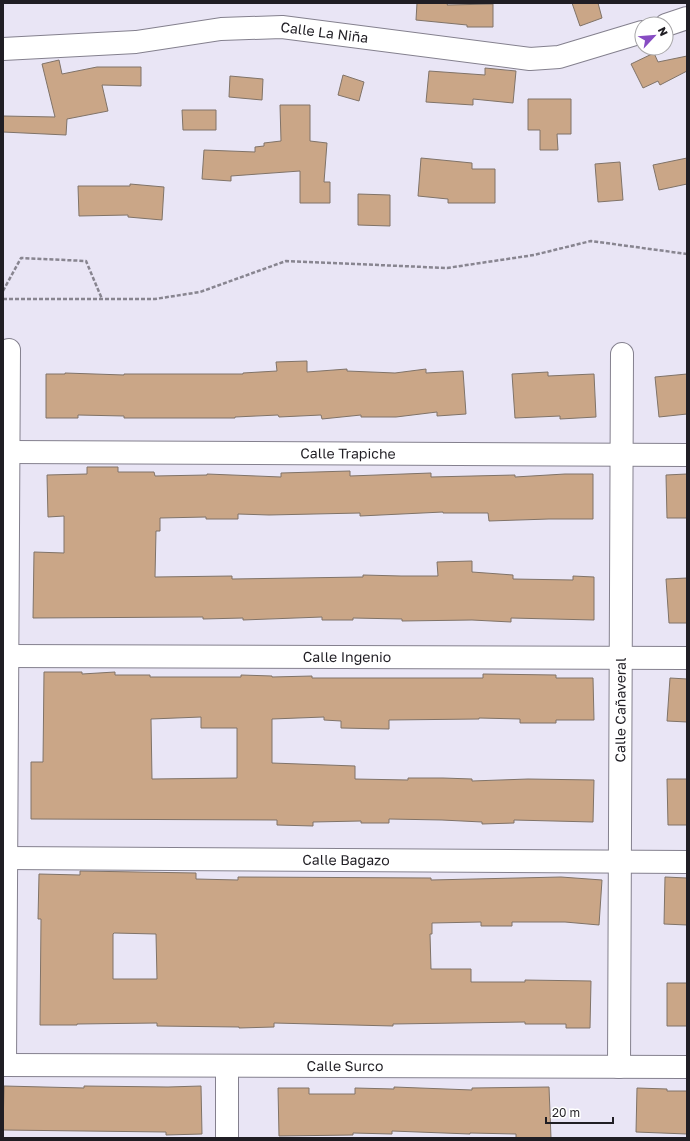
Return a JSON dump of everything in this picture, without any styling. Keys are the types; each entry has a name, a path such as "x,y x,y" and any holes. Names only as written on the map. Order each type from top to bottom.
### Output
{"street":[{"path":"674,22 687,18"},
{"name":"Calle La Niña","path":"3,49 136,42 221,29 282,27 530,59 559,57 634,34"},
{"path":"4,1064 9,350"},
{"name":"Calle Cañaveral","path":"619,1067 622,354"},
{"name":"Calle Trapiche","path":"8,452 687,455"},
{"name":"Calle Ingenio","path":"6,656 687,658"},
{"name":"Calle Bagazo","path":"5,858 687,862"},
{"name":"Calle Surco","path":"4,1064 687,1067"},
{"path":"227,1066 227,1138"}],"path":[{"path":"3,299 155,299 200,292 286,261 447,268 534,255 591,240 687,254"},
{"path":"3,291 21,258 86,261 102,299"}],"building":[{"path":"417,3 448,3 447,5 493,4 493,27 467,27 467,25 416,20"},
{"path":"572,3 598,3 602,18 580,26"},
{"path":"648,56 655,56 658,62 687,56 687,71 660,85 658,81 643,88 631,64"},
{"path":"59,60 62,74 97,67 141,67 141,86 102,85 108,111 67,119 66,135 3,132 3,116 55,117 42,64"},
{"path":"485,68 516,71 513,103 473,99 473,105 426,102 429,71 485,75"},
{"path":"343,75 364,82 359,101 338,95"},
{"path":"230,76 263,79 262,100 229,97"},
{"path":"528,99 571,99 571,134 557,134 558,150 540,150 540,130 528,130"},
{"path":"280,105 310,105 310,141 327,143 324,182 330,182 330,203 300,203 300,171 231,176 231,181 202,179 204,150 255,152 255,147 264,146 264,143 281,141"},
{"path":"182,110 216,110 216,130 183,130"},
{"path":"421,158 472,163 472,169 495,169 495,203 448,203 448,199 418,196"},
{"path":"687,158 687,184 659,190 653,165"},
{"path":"620,162 623,200 598,202 595,164"},
{"path":"130,184 164,187 162,220 128,217 128,215 79,216 78,186 130,186"},
{"path":"358,194 390,195 390,226 358,225"},
{"path":"307,361 307,372 347,369 347,371 395,373 426,369 426,373 463,371 466,414 437,416 437,412 396,417 361,417 361,415 322,419 321,415 279,417 278,415 235,418 124,418 124,416 78,415 78,418 46,418 46,374 243,374 277,371 276,362"},
{"path":"548,372 548,376 594,374 596,417 560,419 560,416 515,418 512,374"},
{"path":"687,374 687,414 659,417 655,377"},
{"path":"87,467 118,467 118,472 154,472 155,476 207,474 281,477 281,473 350,471 350,476 431,473 431,477 515,475 515,477 593,474 593,519 489,521 488,513 443,512 360,516 360,513 269,515 238,514 238,519 206,519 206,517 160,518 160,531 156,531 155,577 232,576 232,579 363,577 363,575 438,576 437,562 472,561 472,572 513,575 513,579 573,580 573,576 594,577 594,620 511,618 511,622 472,620 402,621 402,619 353,618 353,620 322,620 322,617 243,620 243,618 203,619 203,617 33,618 34,552 64,553 64,516 48,517 47,475 87,474"},
{"path":"687,474 687,518 667,518 666,475"},
{"path":"687,578 687,623 669,623 666,579"},
{"path":"44,672 82,672 82,674 115,672 115,675 150,675 150,677 241,677 241,675 272,677 312,676 312,678 483,678 483,674 556,675 556,678 593,678 594,720 556,720 556,723 520,723 520,719 479,718 389,720 389,729 341,728 341,721 324,720 324,717 272,719 272,763 355,766 355,779 408,780 408,778 443,778 472,779 472,781 528,779 594,780 593,822 514,820 514,823 482,824 482,822 389,819 389,823 361,823 361,821 313,822 313,826 277,825 277,820 31,819 31,762 43,762","holes":["201,717 201,728 237,728 237,778 152,779 151,719"]},
{"path":"670,678 687,679 687,722 667,721"},
{"path":"667,779 687,779 687,825 668,825"},
{"path":"80,871 196,873 196,879 238,880 238,877 431,878 431,880 561,877 602,880 599,925 565,922 512,922 512,926 481,926 481,922 432,923 432,934 430,934 431,969 471,969 471,982 525,982 525,980 591,981 590,1028 566,1028 566,1024 525,1024 525,1022 393,1024 393,1026 274,1023 274,1027 239,1028 157,1026 157,1023 40,1025 41,919 38,919 39,874 80,875","holes":["113,934 156,934 157,979 113,979"]},
{"path":"665,877 687,878 687,925 664,924"},
{"path":"667,983 687,983 687,1026 667,1026"},
{"path":"4,1086 84,1088 84,1086 201,1086 202,1134 166,1135 166,1132 3,1130"},
{"path":"394,1087 472,1090 472,1088 549,1087 551,1138 516,1138 516,1134 392,1131 392,1134 353,1133 353,1135 279,1136 278,1088 309,1088 309,1094 355,1094 355,1088 394,1089"},
{"path":"637,1088 687,1091 687,1134 636,1132"}]}
